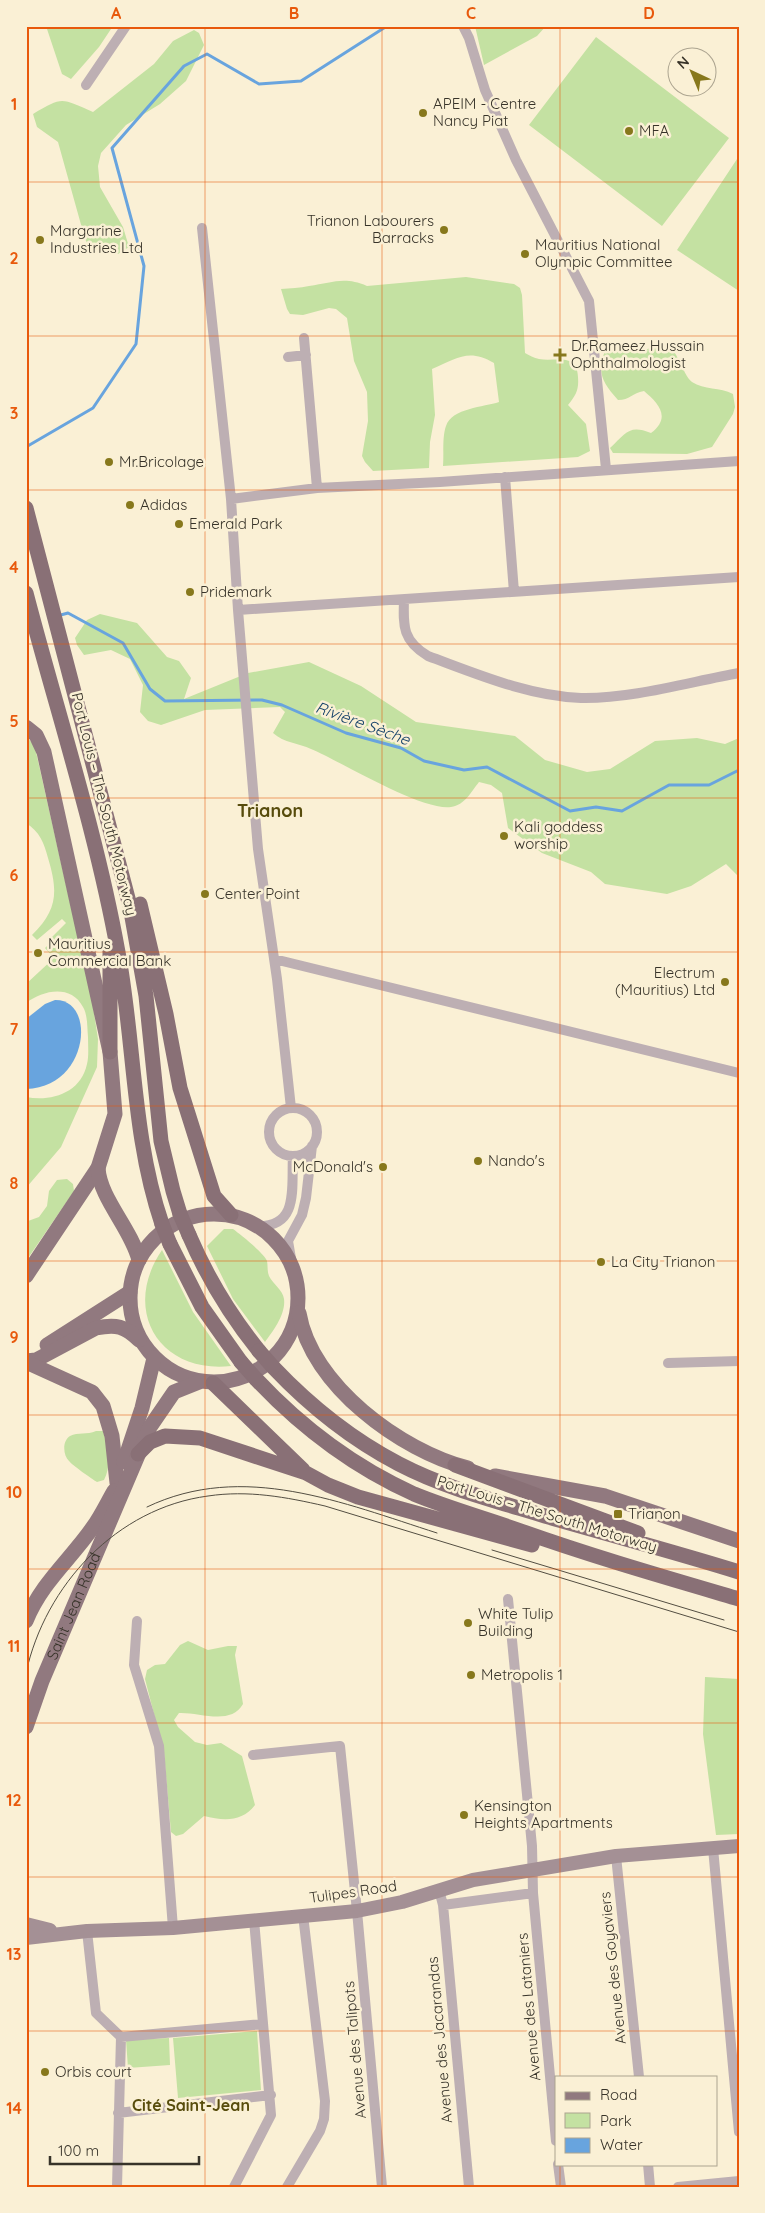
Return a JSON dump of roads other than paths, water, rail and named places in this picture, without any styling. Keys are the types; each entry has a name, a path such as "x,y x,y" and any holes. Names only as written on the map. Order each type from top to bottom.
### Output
{"highway":[{"name":"Port Louis – The South Motorway","path":"26,508 110,822 139,950 161,1141 173,1191 180,1214 207,1275 223,1302 259,1351 317,1410 344,1430 399,1464 426,1477 480,1497 739,1572"},
{"name":"Port Louis – The South Motorway","path":"26,593 75,767 110,909 126,1004 139,1131 149,1180 170,1244 202,1307 241,1362 306,1427 331,1446 384,1479 415,1494 595,1557 739,1599"},
{"path":"110,822 139,900 166,1014 180,1088 214,1196 231,1215"},
{"path":"110,909 110,1052"},
{"path":"206,1382 306,1473"},
{"path":"138,1454 150,1442 165,1436 200,1438 306,1473 328,1485 358,1497 544,1549 595,1557"},
{"path":"455,1465 615,1525 710,1557 722,1567"}],"main road":[{"path":"26,727 36,735 44,752 110,1052 115,1114 98,1168 26,1276"},
{"path":"98,1168 101,1184 131,1237 140,1260"},
{"path":"144,1345 136,1330 131,1313 130,1292 140,1260 148,1246 161,1233 177,1223 194,1216 212,1214 231,1215 258,1226 278,1242 292,1264 298,1286 298,1308 302,1329 310,1347 325,1370 346,1396 408,1444 455,1465 494,1476 605,1496 739,1541"},
{"path":"26,1356 41,1349 130,1292"},
{"path":"26,1621 48,1581 92,1529 121,1485 150,1427 167,1400 174,1392 183,1387 206,1382 234,1381 253,1374 270,1362 284,1346 293,1328 298,1308"},
{"path":"26,1361 36,1360 96,1328 105,1326 128,1329 154,1358 167,1369 182,1377 206,1382"},
{"path":"121,1485 154,1358"},
{"path":"26,1361 92,1392 103,1406 112,1436 121,1485"},
{"name":"Saint Jean Road","path":"26,1727 42,1681 121,1485"},
{"name":"Tulipes Road","path":"26,1938 81,1932 173,1928 358,1911 402,1902 473,1880 616,1856 739,1846"},
{"path":"26,1924 42,1929 81,1932"}],"street":[{"path":"86,85 126,26"},
{"path":"463,26 469,38 485,90 516,160 589,301 606,469"},
{"path":"202,228 232,499 238,610 250,734 258,849 274,959 291,1108"},
{"path":"304,338 317,488"},
{"path":"288,357 306,355"},
{"path":"232,499 317,488 739,461"},
{"path":"504,477 514,592"},
{"path":"238,610 739,577"},
{"path":"404,600 403,624 409,641 417,649 428,656 525,689 581,698 614,697 739,672"},
{"path":"274,959 739,1073"},
{"path":"292,1264 288,1241 302,1215 312,1146 317,1130 312,1118 303,1110 291,1108 277,1114 272,1120 269,1133 270,1140 279,1152 293,1156 307,1151 312,1146"},
{"path":"258,1226 270,1226 281,1220 288,1212 292,1201 293,1156"},
{"path":"668,1363 739,1361"},
{"name":"Avenue des Lataniers","path":"508,1599 532,1846 533,1894 555,2130"},
{"path":"136,1621 134,1664 159,1746 173,1928"},
{"name":"Avenue des Talipots","path":"253,1755 340,1746 358,1911 382,2187"},
{"path":"713,1848 739,2132"},
{"name":"Avenue des Goyaviers","path":"616,1856 639,2076"},
{"name":"Avenue des Jacarandas","path":"439,1890 443,1905 469,2187"},
{"path":"443,1905 533,1894"},
{"path":"286,2187 320,2131 324,2119 325,2102 303,1915"},
{"path":"234,2187 271,2114 271,2095 254,1920"},
{"path":"81,1932 96,2013 121,2037 117,2187"},
{"path":"121,2037 263,2024"},
{"path":"118,2113 271,2095"},
{"path":"558,2166 560,2187"},
{"path":"648,2166 650,2187"},
{"path":"678,2187 739,2181"}],"water":[{"path":"55,1000 68,1003 77,1013 81,1027 80,1044 74,1060 63,1075 47,1085 26,1089 26,1019 45,1004"}],"waterway":[{"path":"26,447 93,408 136,344 144,266 112,148 184,66 207,54 259,84 301,81 387,26"},
{"name":"Rivière Sèche","path":"57,616 68,613 123,643 150,689 165,701 262,700 282,705 346,733 401,748 424,761 464,770 487,767 570,811 596,807 622,811 669,785 709,785 739,770"}],"tram line":[{"path":"147,1507 183,1494 220,1487 256,1487 329,1499 437,1533"},
{"path":"26,1673 36,1641 50,1610 68,1581 90,1556 115,1534 144,1516 175,1503 223,1494 267,1495 325,1506 739,1632"},
{"path":"492,1550 724,1620"}],"place":[{"name":"APEIM - Centre Nancy Piat","path":"423,113"},
{"name":"MFA","path":"629,131"},
{"name":"Trianon Labourers Barracks","path":"444,230"},
{"name":"Margarine Industries Ltd","path":"40,240"},
{"name":"Mauritius National Olympic Committee","path":"525,254"},
{"name":"Dr.Rameez Hussain Ophthalmologist","path":"560,355"},
{"name":"Mr.Bricolage","path":"109,462"},
{"name":"Adidas","path":"130,505"},
{"name":"Emerald Park","path":"179,524"},
{"name":"Pridemark","path":"190,592"},
{"name":"Kali goddess worship","path":"504,836"},
{"name":"Center Point","path":"205,894"},
{"name":"Mauritius Commercial Bank","path":"38,953"},
{"name":"Electrum (Mauritius) Ltd","path":"725,982"},
{"name":"Nando's","path":"478,1161"},
{"name":"McDonald's","path":"383,1167"},
{"name":"La City Trianon","path":"601,1262"},
{"name":"Trianon","path":"618,1514"},
{"name":"White Tulip Building","path":"468,1623"},
{"name":"Metropolis 1","path":"471,1675"},
{"name":"Kensington Heights Apartments","path":"464,1815"},
{"name":"Orbis court","path":"45,2072"}],"district":[{"name":"Trianon","path":"270,811"},
{"name":"Cité Saint-Jean","path":"191,2105"}]}
